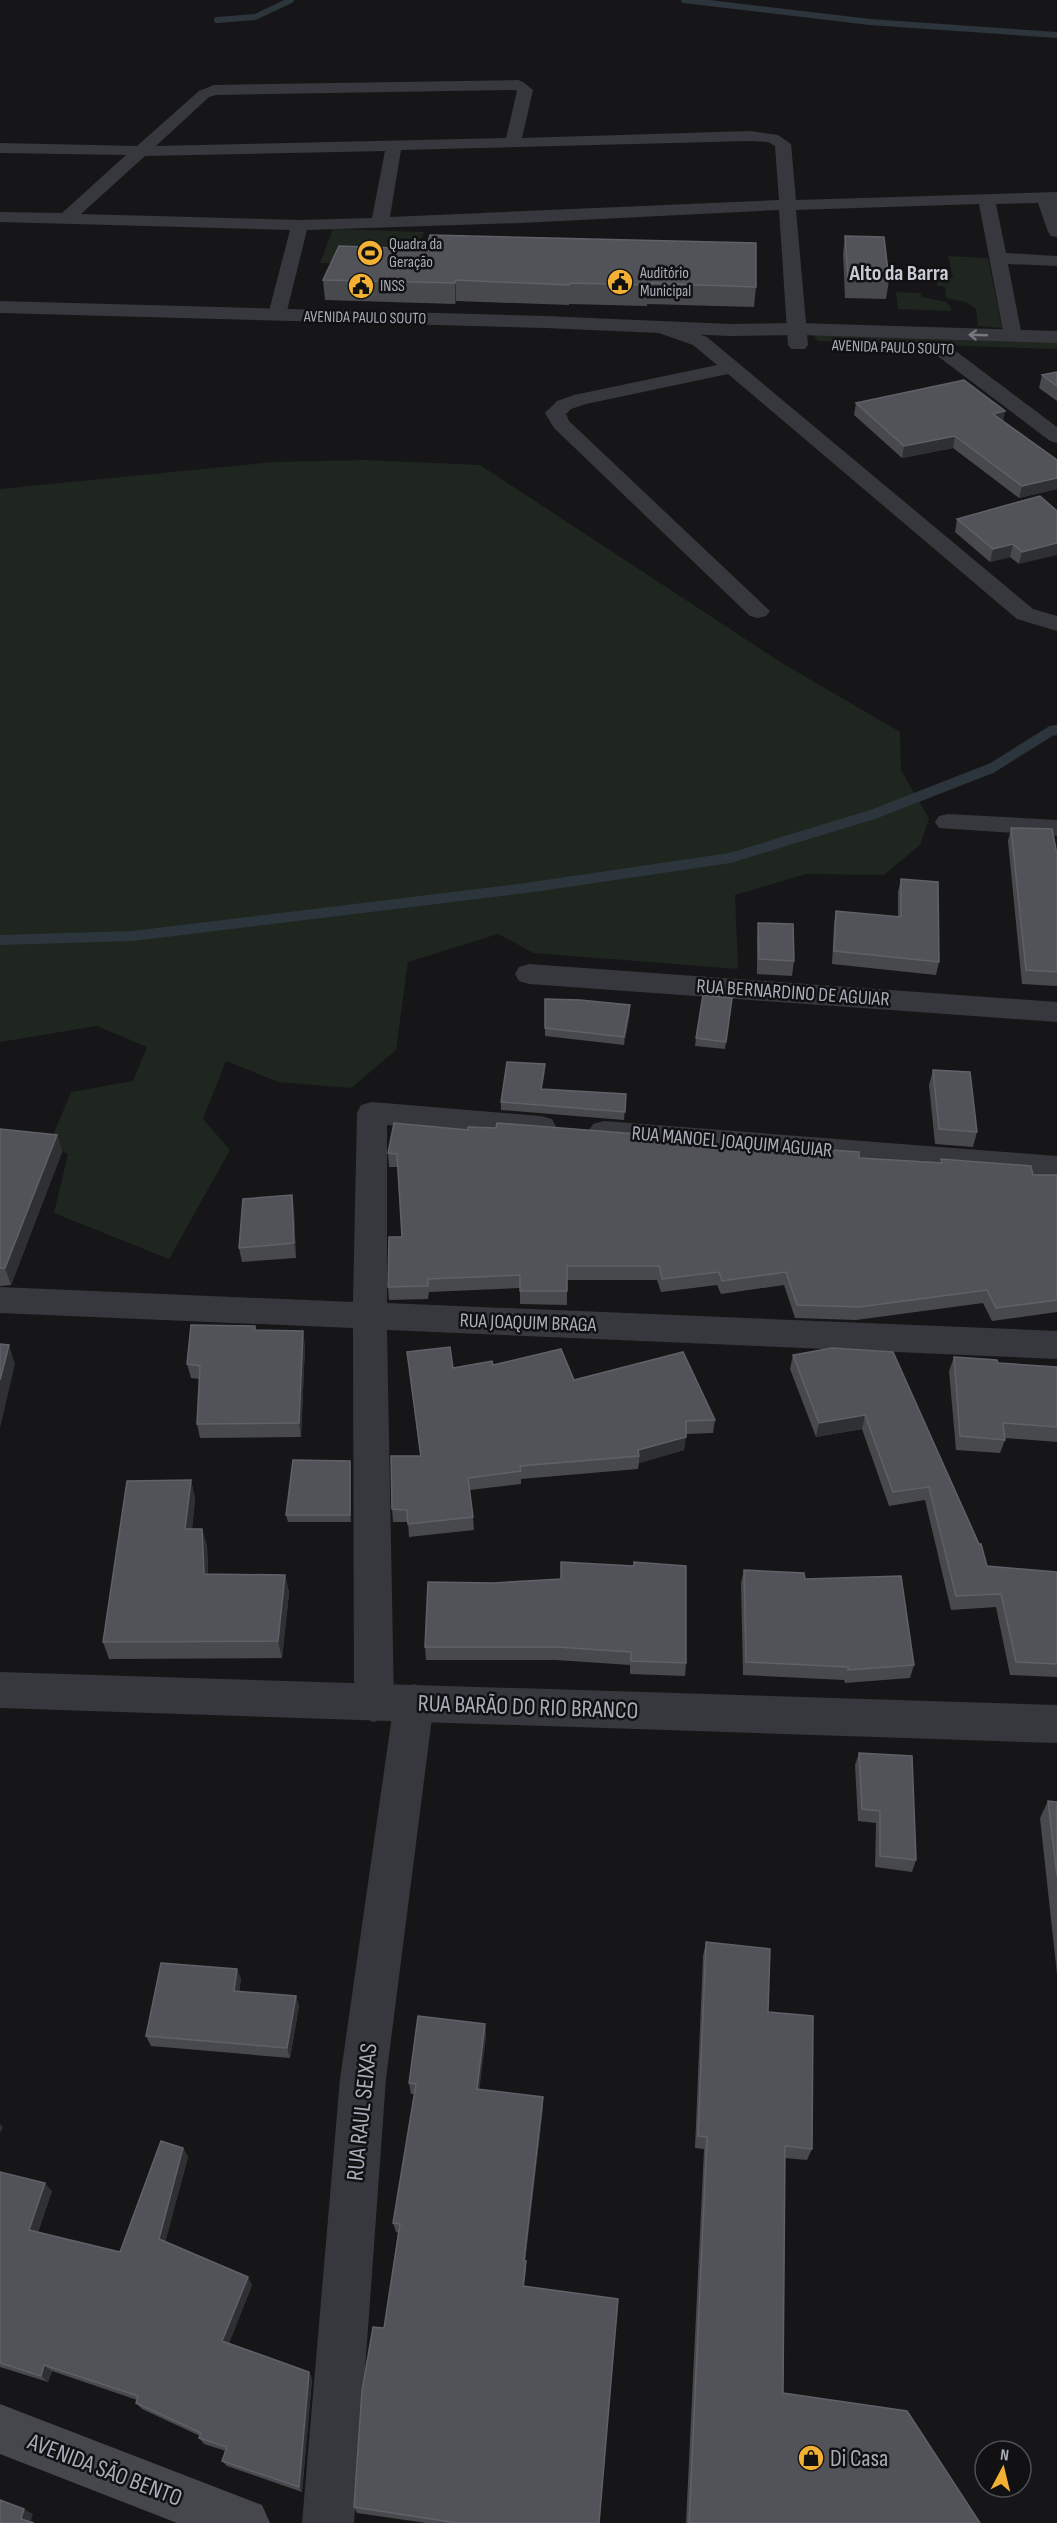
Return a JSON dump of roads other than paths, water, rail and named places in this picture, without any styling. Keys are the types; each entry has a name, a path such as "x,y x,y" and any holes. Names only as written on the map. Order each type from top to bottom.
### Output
{"main road":[{"name":"AVENIDA SÃO BENTO","path":"0,2429 244,2523"}],"street":[{"path":"67,218 204,94 214,90 518,85 525,87 525,90 513,142"},
{"path":"0,148 143,151 604,141 750,135 772,138 783,144 799,337"},
{"path":"381,223 394,145"},
{"path":"0,217 300,225 521,218 688,208 1051,197 1057,232"},
{"path":"987,200 1013,336"},
{"path":"277,315 300,225"},
{"path":"1000,266 1057,261"},
{"path":"1000,266 1057,278"},
{"name":"AVENIDA PAULO SOUTO","path":"0,307 545,322 730,330 766,341 799,337 1057,337"},
{"path":"660,327 700,341 1025,614 1057,624"},
{"name":"AVENIDA PAULO SOUTO","path":"799,337 942,350 1057,353"},
{"path":"942,350 1057,437"},
{"path":"730,368 581,399 564,405 555,413 561,424 758,611"},
{"path":"948,822 1057,828"},
{"name":"RUA BERNARDINO DE AGUIAR","path":"529,974 1057,1012"},
{"name":"RUA MANOEL JOAQUIM AGUIAR","path":"372,1113 1057,1168"},
{"name":"RUA RAUL SEIXAS","path":"328,2523 394,1703 370,1316 372,1113"},
{"name":"RUA JOAQUIM BRAGA","path":"0,1300 1057,1345"},
{"name":"RUA BARÃO DO RIO BRANCO","path":"0,1690 1057,1724"}],"waterway":[{"path":"217,20 255,17 291,0"},
{"path":"684,0 870,22 1057,35"},
{"path":"0,940 133,936 526,888 730,858 874,814 992,768 1051,731 1057,730"}],"place":[{"name":"Quadra da Geração","path":"370,253"},
{"name":"Auditório Municipal","path":"620,282"},
{"name":"INSS","path":"361,286"},
{"name":"Di Casa","path":"811,2458"}],"district":[{"name":"Alto da Barra","path":"899,273"}]}
